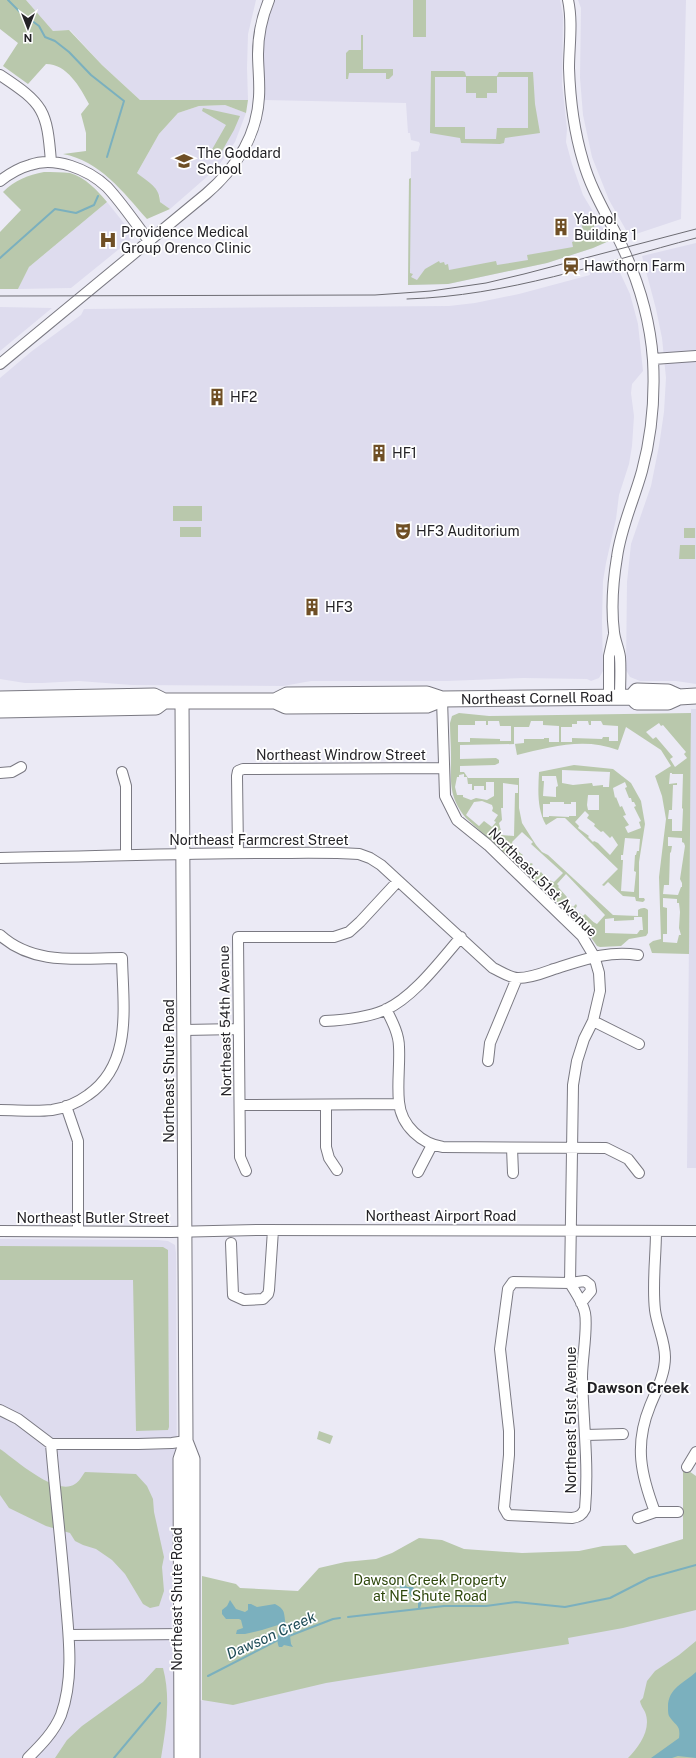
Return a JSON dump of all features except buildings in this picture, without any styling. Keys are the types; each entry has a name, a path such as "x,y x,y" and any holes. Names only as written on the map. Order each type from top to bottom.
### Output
{"highway":[{"name":"Northeast Cornell Road","path":"0,699 154,696 164,701 276,701 287,695 427,694 442,699 620,697 637,691 668,692 679,697 696,696"},
{"name":"Northeast Cornell Road","path":"0,710 156,707 164,701"}],"main road":[{"name":"Northeast Shute Road","path":"181,1758 193,1459 186,1441 182,701"},
{"name":"Northeast Shute Road","path":"187,1634 193,1758"}],"street":[{"path":"0,364 216,186 233,167 245,147 252,131 258,109 260,88 258,43 262,22 269,0"},
{"path":"568,0 570,15 569,82 574,121 582,159 598,199 623,248 638,286 645,310 653,359 654,398 648,442 642,470 623,528 617,556 613,600 614,632 608,656 620,697"},
{"path":"0,75 27,93 39,105 45,117 49,139 50,162"},
{"path":"0,181 17,170 32,164 50,162 74,167 92,176 107,187 149,241"},
{"path":"653,359 696,356"},
{"name":"Northeast 51st Avenue","path":"442,699 445,796 457,820 488,845 582,936 594,956 599,974 600,991 593,1021 584,1040 577,1061 574,1085 571,1148 570,1283 581,1303 586,1318 582,1376 587,1465 585,1504 583,1514 579,1517 514,1516 506,1513 504,1508 509,1455 509,1431 500,1349 508,1289 513,1282 570,1283"},
{"path":"0,773 12,772 21,767"},
{"name":"Northeast Windrow Street","path":"238,853 237,776 238,772 243,769 444,768"},
{"path":"122,772 126,786 126,854"},
{"name":"Northeast Farmcrest Street","path":"0,858 89,857 126,854 183,853 359,854 370,858 381,866 461,937 493,968 517,978"},
{"name":"Northeast 54th Avenue","path":"246,1171 240,1157 238,937 334,937 349,932 398,881"},
{"path":"0,935 20,950 37,956 55,958 122,958 123,1038 109,1076 94,1091 81,1100 51,1110 0,1110"},
{"path":"325,1022 359,1018 386,1009 422,982 461,937"},
{"path":"488,1061 490,1043 517,978 542,973 594,956 624,953 638,955"},
{"path":"386,1009 395,1028 399,1045 399,1104 409,1127 417,1136 432,1145 443,1147 606,1148 628,1159 639,1173"},
{"path":"593,1021 639,1044"},
{"path":"184,1030 238,1029"},
{"path":"240,1105 399,1104"},
{"path":"326,1105 326,1147 329,1158 337,1170"},
{"path":"66,1106 78,1141 78,1231"},
{"path":"418,1172 432,1145"},
{"path":"512,1148 514,1173"},
{"path":"231,1242 233,1294 244,1300 263,1299 268,1294 269,1290 273,1230"},
{"name":"Northeast Airport Road","path":"186,1232 273,1230 696,1231"},
{"name":"Northeast Butler Street","path":"0,1231 186,1232"},
{"path":"655,1512 645,1487 640,1450 644,1420 663,1372 665,1357 664,1345 658,1329 653,1292 656,1231"},
{"path":"570,1283 585,1281 590,1285 591,1291 581,1303"},
{"path":"0,1410 18,1419 50,1444 144,1444 186,1441"},
{"path":"586,1435 623,1434"},
{"path":"28,1758 48,1737 60,1717 64,1706 68,1682 68,1635 50,1444"},
{"path":"687,1467 696,1452"},
{"path":"638,1518 655,1512 678,1512"},
{"path":"68,1635 187,1634"}],"shaded area":[{"path":"26,0 256,0 248,34 248,100 140,100 102,65 70,30 53,31"},
{"path":"275,0 560,0 563,16 562,84 567,129 566,142 583,195 610,240 593,248 547,263 448,284 408,285 409,179 411,178 411,152 418,151 420,144 419,142 411,140 410,133 408,133 406,103 264,100 263,44 266,24"},
{"path":"578,0 686,0 681,219 633,235 626,230 609,200 592,157 583,115 580,78 581,8"},
{"name":"The Goddard School","path":"225,105 246,113 235,142 217,168 170,209 160,202 160,196 137,173 159,134 178,113 199,106"},
{"path":"107,202 131,232 132,238 129,241 71,288 18,289 29,267"},
{"path":"696,243 696,684 676,681 640,681 630,677 626,670 627,582 631,544 651,486 659,446 664,412 666,378 662,338 642,256"},
{"path":"615,262 630,294 638,324 643,371 632,384 631,393 634,416 632,446 629,464 619,495 616,519 603,581 603,671 599,678 591,681 587,679 524,678 447,681 311,681 283,686 132,685 79,681 25,683 0,679 0,378 32,351 81,315 84,309 449,306 475,303 519,294 590,275 589,269"},
{"path":"0,307 52,308 0,351"},
{"path":"691,709 696,709 696,1168 687,1168"},
{"path":"0,1239 157,1240 168,1241 175,1245 177,1501 173,1545 171,1646 175,1650 177,1758 0,1758"},
{"path":"696,1606 696,1758 199,1758 199,1701"}],"green space":[{"path":"0,0 26,0 53,31 69,30 102,65 140,100 248,100 246,113 225,105 199,106 178,113 159,134 137,173 153,185 158,192 160,202 170,209 147,219 120,188 100,171 88,163 63,154 86,151 86,133 81,114 89,104 72,78 60,68 54,65 46,64 28,84 3,66 18,43 0,29"},
{"path":"413,0 426,0 426,37 413,37"},
{"path":"361,35 363,35 363,69 393,69 393,75 389,79 386,79 386,73 349,73 348,79 346,79 346,53 349,50 361,50"},
{"path":"431,71 463,71 465,72 466,76 497,76 499,72 533,72 535,104 540,133 505,138 504,143 500,144 461,143 460,138 430,133","holes":["435,77 466,77 466,93 476,93 476,98 487,98 487,93 497,93 497,77 528,77 528,128 497,128 496,139 465,139 465,127 435,127"]},
{"path":"203,108 240,116 218,158 210,153 226,125 202,111"},
{"path":"44,172 70,173 76,175 91,185 107,202 29,267 18,289 0,289 0,232 21,210 3,192 12,184 22,179"},
{"path":"411,178 410,273 413,274 411,277 417,280 425,269 439,261 440,263 444,262 445,265 448,264 449,270 496,261 497,265 528,260 527,255 573,247 572,242 575,241 575,239 583,237 584,240 593,240 603,231 609,241 593,248 547,263 448,284 408,285 409,179"},
{"path":"587,216 593,222 594,229 593,234 587,237 584,235 581,222 582,218"},
{"path":"173,506 202,506 202,521 173,521"},
{"path":"180,527 201,527 201,537 180,537"},
{"path":"684,528 695,528 695,538 684,538"},
{"path":"680,545 695,545 695,559 679,559"},
{"path":"459,713 489,716 691,713 689,954 652,953 649,944 653,941 661,939 659,877 666,819 662,796 655,776 671,766 661,750 626,727 618,750 593,744 580,744 554,746 517,755 515,744 460,745 460,759 496,758 499,760 499,763 495,765 460,766 460,772 464,772 468,778 519,778 519,808 522,823 536,845 613,915 638,916 638,910 646,908 648,910 648,933 646,936 629,939 621,946 600,947 597,946 583,926 466,818 460,810 453,795 451,781 450,723 452,716","holes":["475,721 486,721 486,725 488,725 488,721 499,721 500,726 511,726 511,741 470,738 470,742 458,742 458,725 475,725","531,721 543,721 543,725 559,726 559,742 549,742 549,738 544,738 524,739 524,743 514,744 514,727 529,727","577,721 588,721 589,725 591,725 591,721 601,721 603,725 618,726 618,741 609,741 609,737 603,737 602,739 572,738 572,742 561,742 561,727 572,727 572,724 577,724","659,723 661,726 663,725 686,752 684,754 687,758 675,767 670,759 673,757 656,737 653,739 646,732","670,773 683,774 682,831 672,831 672,819 668,819 669,810 672,810 673,785 677,785 677,783 669,784","464,774 464,777 467,777 468,784 472,784 472,790 474,790 474,786 484,786 484,790 486,790 486,782 494,782 494,796 487,800 476,798 471,800 463,797 463,795 457,795 455,787 457,777","503,783 518,785 518,793 515,793 514,836 502,835 499,823 502,820 501,808 503,808","482,801 492,805 492,811 498,815 494,821 496,822 492,827 484,821 479,826 466,815 474,802","522,832 533,842 531,844 563,873 554,882 547,879 541,872 538,875 530,867 533,864 531,863 528,865 520,858 523,855 515,849 512,842","668,837 682,838 682,842 685,846 680,879 682,887 678,895 663,894 664,885 669,885 672,846 668,846","566,874 605,915 597,924 585,914 583,916 575,909 577,906 576,904 573,907 565,900 567,897 558,887 559,886 557,884","663,898 677,899 677,903 679,903 679,928 681,935 679,935 677,943 663,942 663,934 667,934 667,908 663,907","634,917 642,917 643,930 640,930 637,934 605,933 605,919 614,918 614,921 634,920"]},
{"path":"574,765 613,769 631,783 641,801 645,824 639,862 639,898 644,898 645,900 643,902 636,901 635,897 623,896 608,882 604,886 602,885 618,869 565,818 557,818 546,825 541,813 538,793 539,772","holes":["562,770 610,772 609,787 603,787 603,785 593,786 592,783 573,785 562,783","542,776 556,776 558,786 556,787 556,797 543,796 544,781 542,781","625,782 627,787 625,788 629,798 631,798 632,802 634,802 636,806 634,807 641,821 639,822 641,828 628,833 625,827 629,825 623,816 626,815 622,806 620,807 616,797 615,798 613,788","588,795 599,795 599,810 588,810","550,802 564,802 564,804 571,804 571,802 576,802 576,816 543,817 543,804 550,804","585,811 589,815 587,818 595,824 594,826 601,832 603,831 610,838 612,836 618,845 610,855 598,843 593,842 588,837 589,836 578,828 579,826 575,822","625,838 640,839 639,851 637,851 635,855 634,871 636,872 634,892 621,891 623,860 621,860 621,855 623,855"]},
{"path":"0,1246 163,1247 168,1250 168,1430 136,1431 133,1280 0,1280"},
{"path":"319,1431 333,1436 330,1444 317,1439"},
{"path":"0,1449 36,1475 57,1485 67,1487 75,1484 85,1472 136,1474 147,1486 153,1499 154,1512 164,1557 162,1567 164,1591 159,1606 150,1608 143,1604 125,1574 112,1560 96,1549 75,1541 70,1533 46,1526 9,1508 0,1495"},
{"name":"Dawson Creek Property at NE Shute Road","path":"683,1467 696,1476 696,1610 623,1628 568,1638 569,1644 326,1683 233,1705 202,1700 202,1576 236,1584 240,1588 298,1591 319,1568 345,1562 376,1559 392,1553 419,1538 442,1540 464,1549 522,1553 579,1551 603,1546 626,1545 634,1554 683,1539"},
{"path":"696,1641 696,1758 628,1758 640,1743 646,1731 647,1718 640,1701 643,1698 647,1681 655,1671 679,1655"},
{"path":"156,1668 163,1668 167,1690 167,1713 161,1758 55,1758 67,1740 82,1726 143,1682"}],"water":[{"path":"394,1578 399,1583 403,1582 407,1587 413,1587 417,1594 420,1594 422,1591 425,1593 420,1608 418,1608 418,1600 416,1598 413,1599 409,1592 402,1591 399,1585 393,1585 388,1579"},
{"path":"230,1600 236,1609 245,1612 248,1610 248,1604 257,1607 275,1604 280,1607 284,1612 285,1623 293,1647 284,1645 279,1647 278,1625 245,1634 236,1634 237,1630 243,1628 241,1620 226,1619 222,1614 222,1610 227,1606"},
{"path":"696,1672 696,1758 678,1756 672,1758 651,1758 679,1738 679,1730 669,1715 669,1700 674,1690"}],"waterway":[{"path":"8,0 20,12 39,26 45,37 55,41 69,52 91,75 124,101 107,157"},
{"path":"0,258 55,209 76,213 94,205 98,196"},
{"name":"Dawson Creek","path":"348,1617 444,1606 486,1606 516,1602 565,1607 610,1598 649,1578 696,1565"},
{"name":"Dawson Creek","path":"289,1636 333,1619 340,1618"},
{"name":"Dawson Creek","path":"208,1676 278,1640"},
{"name":"Dawson Creek","path":"114,1758 160,1703"}],"tram line":[{"path":"0,296 375,295 431,291 486,283 696,229"},
{"path":"407,299 444,297 517,285 553,277 696,238"}],"place":[{"name":"The Goddard School","path":"184,161"},
{"name":"Yahoo! Building 1","path":"561,227"},
{"name":"Providence Medical Group Orenco Clinic","path":"108,240"},
{"name":"Hawthorn Farm","path":"571,266"},
{"name":"HF2","path":"217,397"},
{"name":"HF1","path":"379,453"},
{"name":"HF3 Auditorium","path":"403,531"},
{"name":"HF3","path":"312,607"}],"district":[{"name":"Dawson Creek","path":"638,1387"}]}
